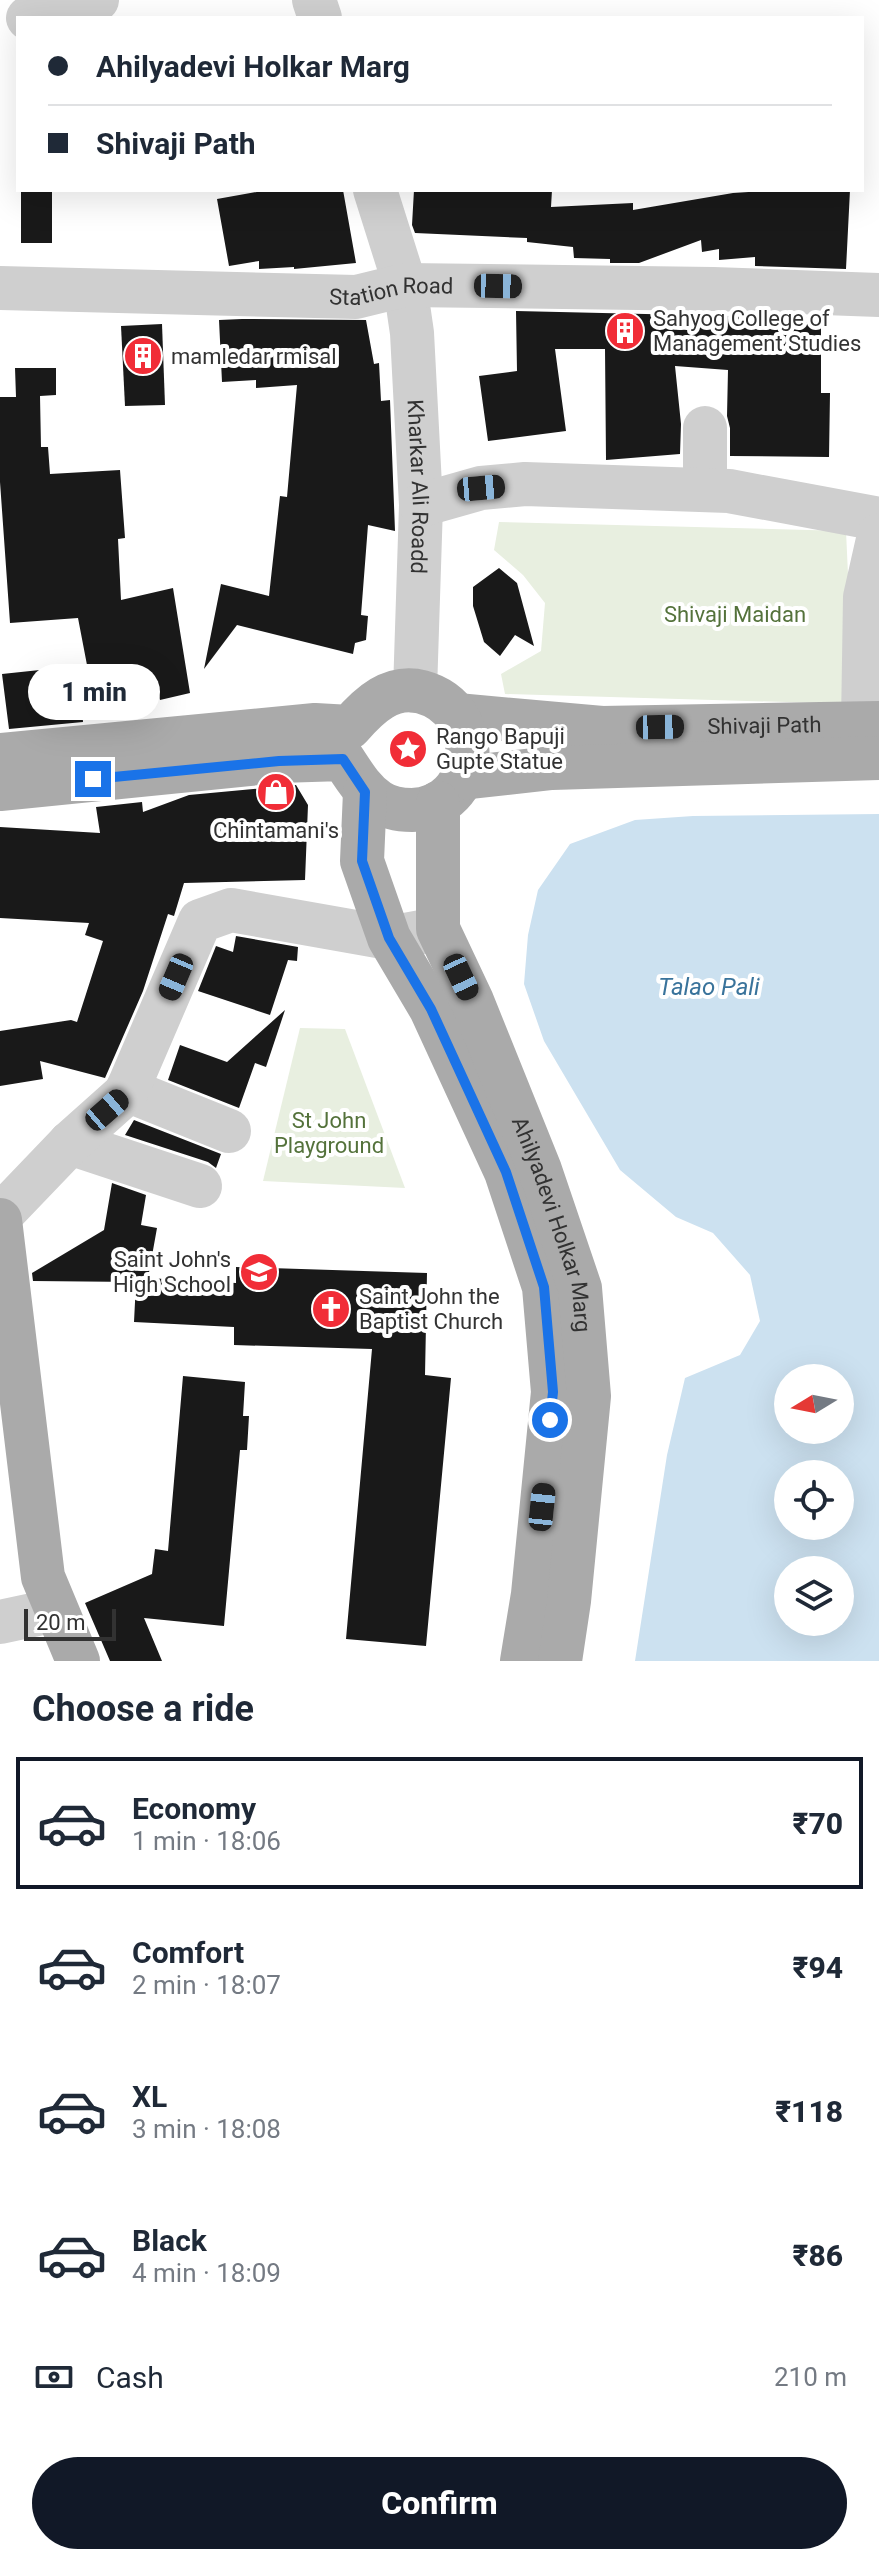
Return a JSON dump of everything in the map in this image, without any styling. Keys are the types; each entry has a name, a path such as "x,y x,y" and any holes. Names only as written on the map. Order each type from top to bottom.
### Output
{"main road":[{"path":"0,755 315,725 353,759 381,804 400,810 419,810 450,791 468,763 469,746 457,715 438,699 415,691 396,692 379,698 353,759"},
{"name":"Shivaji Path","path":"457,715 602,728 874,735"},
{"name":"Shivaji Path","path":"450,791 552,768 874,735"},
{"path":"0,789 279,761 353,759"},
{"name":"Ahilyadevi Holkar Marg","path":"353,759 362,861 389,938 431,1009 506,1172 544,1287 553,1392 533,1594 522,1661"},
{"name":"Ahilyadevi Holkar Marg","path":"450,791 438,929 472,1001 540,1170 580,1288 589,1396 569,1601 560,1661"},
{"path":"0,1218 43,1577 78,1661"}],"street":[{"name":"Kharkar Ali Roadd","path":"376,192 405,285 412,333 421,505 415,691"},
{"name":"Station Road","path":"0,288 356,297 405,285 713,289 879,295"},
{"path":"705,428 705,490"},
{"path":"421,505 481,488 525,484 729,491 879,519"},
{"path":"874,735 865,597 879,535"},
{"path":"0,1218 70,1143 127,1090 200,921 231,910 389,938 438,929"},
{"path":"127,1090 229,1131"},
{"path":"70,1143 200,1186"},
{"path":"0,1622 56,1610"}],"green space":[{"name":"Shivaji Maidan","path":"499,522 846,531 854,704 505,694 501,674 541,651 545,603 523,575 494,550"},
{"name":"St John Playground","path":"300,1028 345,1029 405,1188 263,1181"}],"water":[{"name":"Talao Pali","path":"879,814 879,1661 635,1661 667,1455 685,1378 740,1355 760,1321 750,1275 713,1233 676,1217 620,1170 544,1041 524,984 528,935 538,890 570,844 635,820 693,816"}],"building":[{"path":"21,192 52,192 52,243 21,243"},
{"path":"257,192 343,192 356,263 294,269 259,269 259,261 229,266 217,199"},
{"path":"414,192 552,192 551,207 633,203 633,210 733,193 850,192 846,269 755,266 755,257 719,260 719,249 702,252 701,240 639,263 610,263 610,259 574,258 573,247 527,242 527,238 415,233 412,225"},
{"path":"516,311 821,318 821,393 830,393 829,457 730,456 728,370 675,366 681,424 680,454 606,460 605,349 555,349 566,431 488,441 479,376 517,371"},
{"path":"219,320 366,320 374,364 379,363 381,401 390,400 395,531 368,525 361,615 368,616 366,640 355,643 353,654 237,625 204,669 221,584 269,596 280,496 287,497 297,385 256,388 256,380 222,382"},
{"name":"mamledar rmisal","path":"162,324 165,405 125,406 121,326"},
{"path":"15,368 56,368 56,395 40,396 41,447 48,447 50,474 120,470 125,538 118,539 121,600 173,588 190,693 160,700 159,694 82,708 83,722 9,729 2,674 87,665 78,618 10,623 0,482 0,397 16,397"},
{"path":"499,568 517,583 534,646 515,635 500,656 484,642 473,606 473,587"},
{"path":"296,785 308,805 305,880 184,883 174,916 168,914 143,991 105,1078 40,1061 43,1079 0,1086 0,1031 71,1020 77,1022 103,941 85,935 89,923 0,918 0,827 100,833 96,807 142,802 143,812 189,795"},
{"path":"236,936 298,947 297,961 288,960 270,1015 198,991 216,946 233,952"},
{"path":"285,1010 266,1067 255,1063 239,1108 168,1080 180,1045 227,1062"},
{"path":"134,1120 221,1154 216,1168 208,1162 125,1135"},
{"path":"112,1183 146,1195 141,1225 157,1228 148,1278 236,1283 236,1267 427,1273 425,1375 451,1378 426,1646 346,1639 372,1349 234,1345 234,1327 134,1322 136,1282 33,1281 32,1273 104,1230"},
{"path":"183,1376 245,1382 243,1416 249,1416 247,1450 240,1450 224,1626 144,1618 162,1661 110,1661 85,1603 152,1574 155,1549 168,1551"}],"place":[{"name":"Sahyog College of Management Studies","path":"625,331"},
{"name":"mamledar rmisal","path":"143,356"},
{"name":"Rango Bapuji Gupte Statue","path":"408,749"},
{"name":"Chintamani's","path":"276,792"},
{"name":"Saint John's High School","path":"259,1272"},
{"name":"Saint John the Baptist Church","path":"331,1309"}],"route":[{"path":"93,779 279,761 343,759 365,792 362,861 389,938 431,1009 506,1172 544,1287 553,1392 550,1420"}]}
